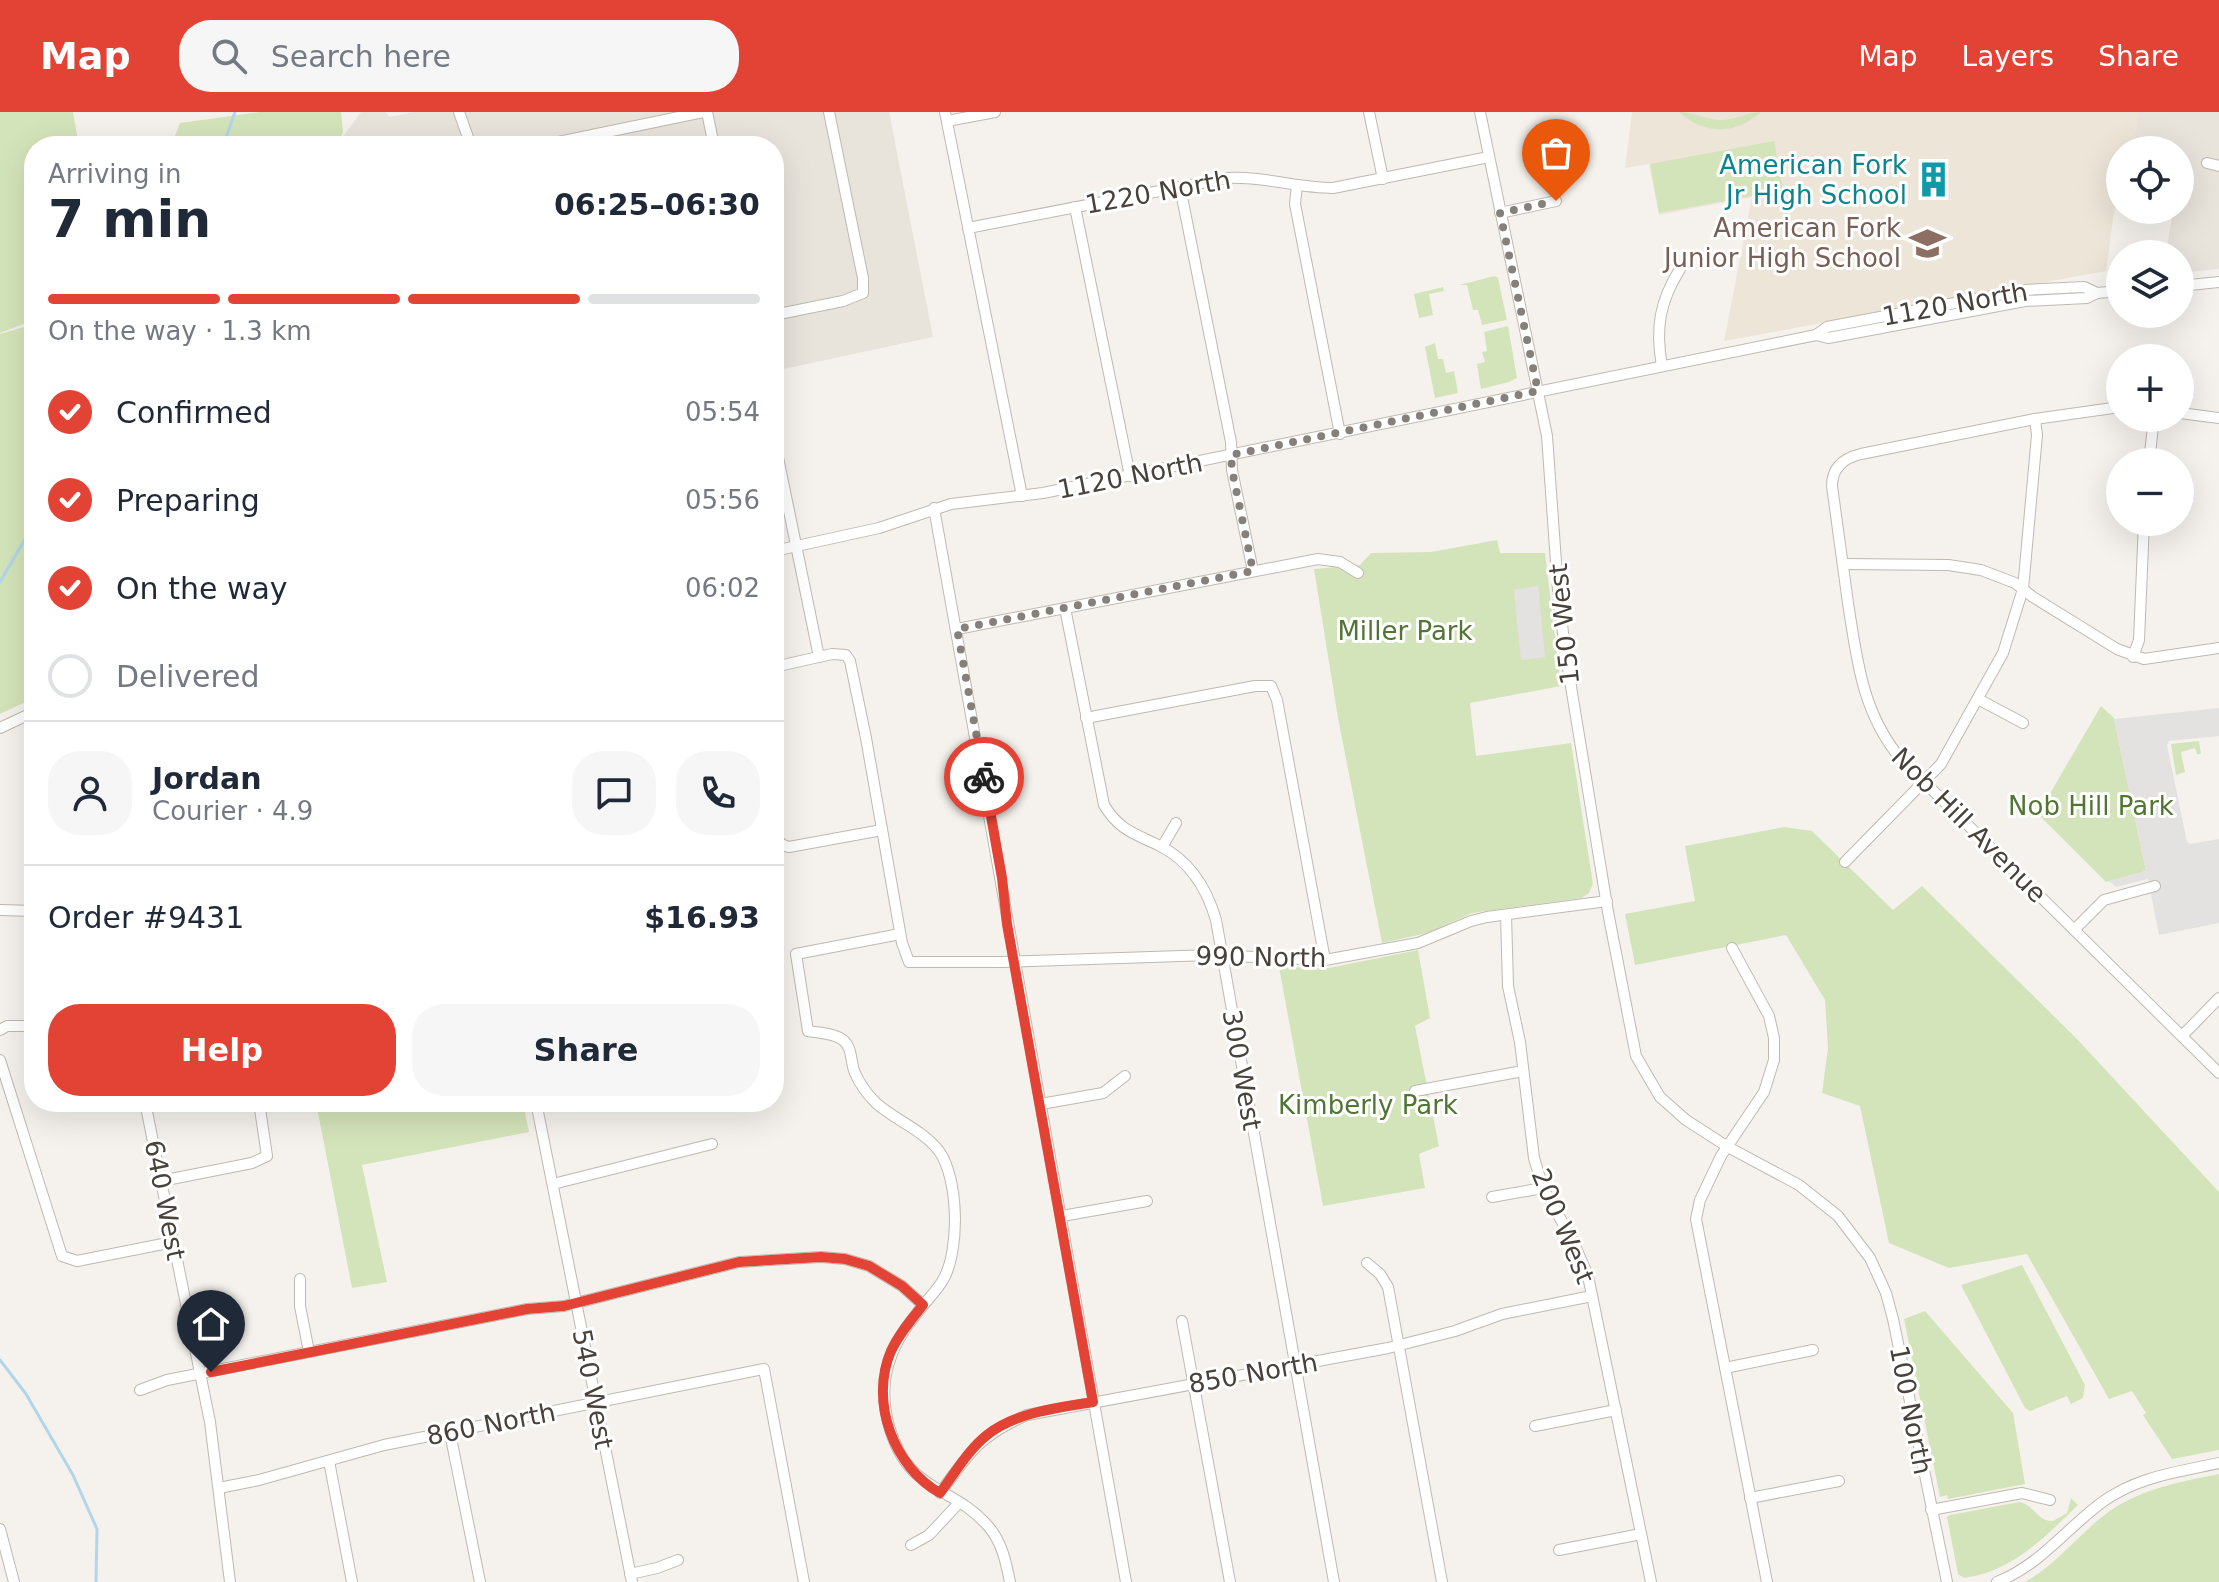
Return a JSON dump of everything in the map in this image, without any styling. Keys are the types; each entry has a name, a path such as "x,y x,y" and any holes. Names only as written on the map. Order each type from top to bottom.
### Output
{"street":[{"path":"459,112 467,136"},
{"path":"610,136 705,112 711,136"},
{"path":"784,313 843,301 863,293 863,278 829,112"},
{"path":"995,112 946,117 1022,496"},
{"path":"1369,112 1383,179"},
{"name":"150 West","path":"1480,112 1550,456 1565,650 1636,1056 1660,1097 1686,1120 1728,1147"},
{"name":"1220 North","path":"968,228 1244,177 1333,188 1489,157"},
{"path":"2207,163 2219,166"},
{"path":"1297,185 1295,204 1340,434"},
{"path":"1180,187 1231,442 1232,470 1253,571"},
{"path":"1500,213 1556,201"},
{"path":"1075,207 1130,476"},
{"path":"1662,366 1657,343 1659,317 1667,290 1680,269"},
{"path":"2194,285 2219,282"},
{"name":"1120 North","path":"784,549 879,528 934,508 973,500 1022,496 1340,434 1816,335 1827,327 2024,290 2084,287 2097,293 2106,292"},
{"path":"1845,862 1946,757 2008,641 2023,589 2037,435 2035,419 2106,409"},
{"path":"2194,415 2219,418"},
{"name":"Nob Hill Avenue","path":"2035,419 1861,454 1850,457 1837,467 1832,486 1859,675 1869,708 1887,742 1923,783 2219,1073"},
{"path":"784,487 819,657"},
{"path":"934,508 1126,1582"},
{"path":"2133,657 2139,640 2143,536"},
{"path":"957,629 1318,559 1340,562 1358,573"},
{"path":"1843,564 1967,566 2014,583 2133,657 2156,660 2219,648"},
{"name":"300 West","path":"1065,608 1104,805 1120,826 1162,847 1186,865 1207,894 1216,920 1334,1582"},
{"path":"784,665 832,654 846,655 852,667 900,934 796,954 808,1031 833,1035 844,1041 850,1049 855,1074 866,1092 939,1151 947,1167 954,1201 951,1255 945,1277 892,1351 885,1372 884,1400 890,1431 904,1458 920,1479 978,1516 990,1528 1004,1556 1010,1582"},
{"path":"1086,718 1255,686 1271,686 1277,700 1325,960"},
{"path":"1978,699 2023,723"},
{"path":"0,728 24,717"},
{"path":"1162,847 1176,823"},
{"path":"784,846 797,847 882,830"},
{"path":"2074,930 2104,900 2155,886"},
{"name":"990 North","path":"900,934 903,952 909,962 1222,955 1325,960 1418,943 1471,921 1607,901"},
{"path":"0,910 24,911"},
{"name":"200 West","path":"1506,915 1508,986 1520,1042 1531,1147 1543,1188 1579,1254 1592,1296 1651,1582"},
{"path":"1732,948 1769,1016 1774,1049 1769,1082 1728,1147 1700,1200 1696,1219 1767,1582"},
{"path":"2182,1036 2219,998"},
{"path":"0,1030 7,1026 24,1026"},
{"path":"0,1060 57,1248 65,1259 77,1261 173,1242"},
{"path":"1415,1091 1523,1071"},
{"path":"1041,1104 1103,1093 1125,1076"},
{"name":"640 West","path":"147,1112 200,1374 219,1488 230,1582"},
{"path":"161,1181 252,1163 267,1156 260,1112"},
{"name":"540 West","path":"538,1112 629,1580"},
{"path":"553,1184 712,1144"},
{"name":"100 North","path":"1728,1147 1799,1185 1822,1201 1861,1244 1886,1293 1947,1582"},
{"path":"1492,1197 1543,1188"},
{"path":"1062,1216 1147,1201"},
{"path":"140,1390 167,1380 527,1309 576,1304 739,1262 821,1257 845,1259 869,1266 902,1286 923,1305"},
{"path":"1367,1263 1380,1274 1388,1287 1442,1582"},
{"path":"300,1279 300,1306 309,1352"},
{"name":"850 North","path":"940,1493 976,1446 997,1428 1027,1415 1398,1345 1455,1331 1502,1314 1592,1296"},
{"path":"1182,1321 1230,1582"},
{"path":"1725,1368 1813,1350"},
{"name":"860 North","path":"219,1488 384,1445 764,1369 804,1582"},
{"path":"1535,1426 1616,1410"},
{"path":"450,1433 480,1582"},
{"path":"329,1461 352,1582"},
{"path":"1997,1582 2035,1562 2110,1497 2154,1476 2219,1463"},
{"path":"1750,1498 1839,1481"},
{"path":"1931,1510 2022,1493 2050,1500"},
{"path":"911,1545 929,1535 958,1504"},
{"path":"0,1529 14,1582"},
{"path":"1559,1550 1641,1534"},
{"path":"629,1580 678,1560"}],"shaded area":[{"path":"361,112 385,112 390,117 414,112 889,112 933,337 784,369 784,136 343,136"},
{"name":"American Fork Junior High School","path":"1632,112 2138,112 2135,136 2106,136 2106,224 2112,224 2110,240 2106,240 2106,271 1724,341 1752,197 1659,215 1649,164 1625,168"},
{"path":"2138,112 2219,112 2219,269 2194,272 2194,240 2168,240 2171,224 2194,224 2194,136 2135,136"},
{"path":"1538,586 1545,657 1521,660 1514,590"},
{"path":"2219,708 2219,736 2169,741 2167,745 2187,842 2219,839 2219,923 2159,935 2148,879 2116,887 2109,881 2146,871 2114,719"}],"green space":[{"path":"0,112 73,112 77,136 24,136 24,324 0,333"},
{"path":"260,112 341,112 343,132 341,136 175,136 180,123"},
{"path":"1679,112 1724,120 1761,112 1741,125 1720,129 1699,125"},
{"path":"1774,141 1783,190 1659,213 1650,164"},
{"path":"1495,276 1507,320 1482,325 1478,310 1473,310 1467,285 1459,285"},
{"path":"1443,287 1444,291 1429,294 1433,315 1419,318 1414,294"},
{"path":"1508,326 1517,378 1481,389 1477,364 1485,362 1482,352 1487,351 1484,332"},
{"path":"24,327 24,703 0,714 0,334"},
{"path":"1435,343 1438,359 1443,359 1446,373 1454,371 1458,393 1435,398 1425,347"},
{"name":"Miller Park","path":"1497,540 1500,553 1545,553 1561,686 1470,703 1476,756 1571,743 1593,884 1589,893 1582,898 1472,913 1428,933 1382,943 1338,718 1314,569 1360,565 1371,553 1431,552"},
{"name":"Nob Hill Park","path":"2101,706 2114,718 2146,871 2106,882 2038,814"},
{"path":"2199,741 2201,754 2197,754 2195,748 2181,752 2185,772 2176,775 2171,744"},
{"path":"1784,827 1812,831 1893,910 1922,886 2077,1039 2219,1192 2219,1450 2172,1459 2143,1415 2146,1413 2132,1391 2109,1399 2027,1254 1949,1268 1889,1243 1860,1106 1822,1093 1828,1048 1825,1000 1786,935 1635,965 1625,914 1695,901 1685,846"},
{"name":"Kimberly Park","path":"1418,950 1430,1018 1415,1026 1439,1146 1419,1154 1425,1188 1323,1206 1279,967 1329,968"},
{"path":"318,1112 525,1112 529,1132 362,1165 387,1282 352,1288"},
{"path":"2022,1265 2085,1385 2083,1398 2071,1404 2067,1396 2030,1411 2025,1408 1961,1285"},
{"path":"1925,1311 2013,1413 2025,1484 1948,1499 1947,1495 1940,1497 1904,1319"},
{"path":"2219,1474 2219,1582 2025,1582 2120,1505 2160,1488"},
{"path":"2071,1498 2078,1505 2027,1551 1997,1569 1964,1578 1958,1574 1947,1517 2019,1502 2053,1521 2067,1513"}],"waterway":[{"path":"227,136 235,112"},
{"path":"0,582 24,541"},
{"path":"0,1360 26,1394 73,1475 97,1529 96,1582"}],"way so far":[{"path":"984,777 957,629 1253,571 1231,455 1538,391 1500,213 1556,201"}],"place":[{"name":"American Fork Jr High School","path":"1933,180"},
{"name":"American Fork Junior High School","path":"1927,243"}],"route":[{"path":"211,1372 527,1309 564,1306 739,1262 831,1257 857,1262 882,1272 923,1305 892,1351 885,1372 884,1400 890,1431 904,1458 920,1479 940,1493 976,1446 997,1428 1027,1415 1093,1402 1062,1216 1007,924 984,777"}]}
